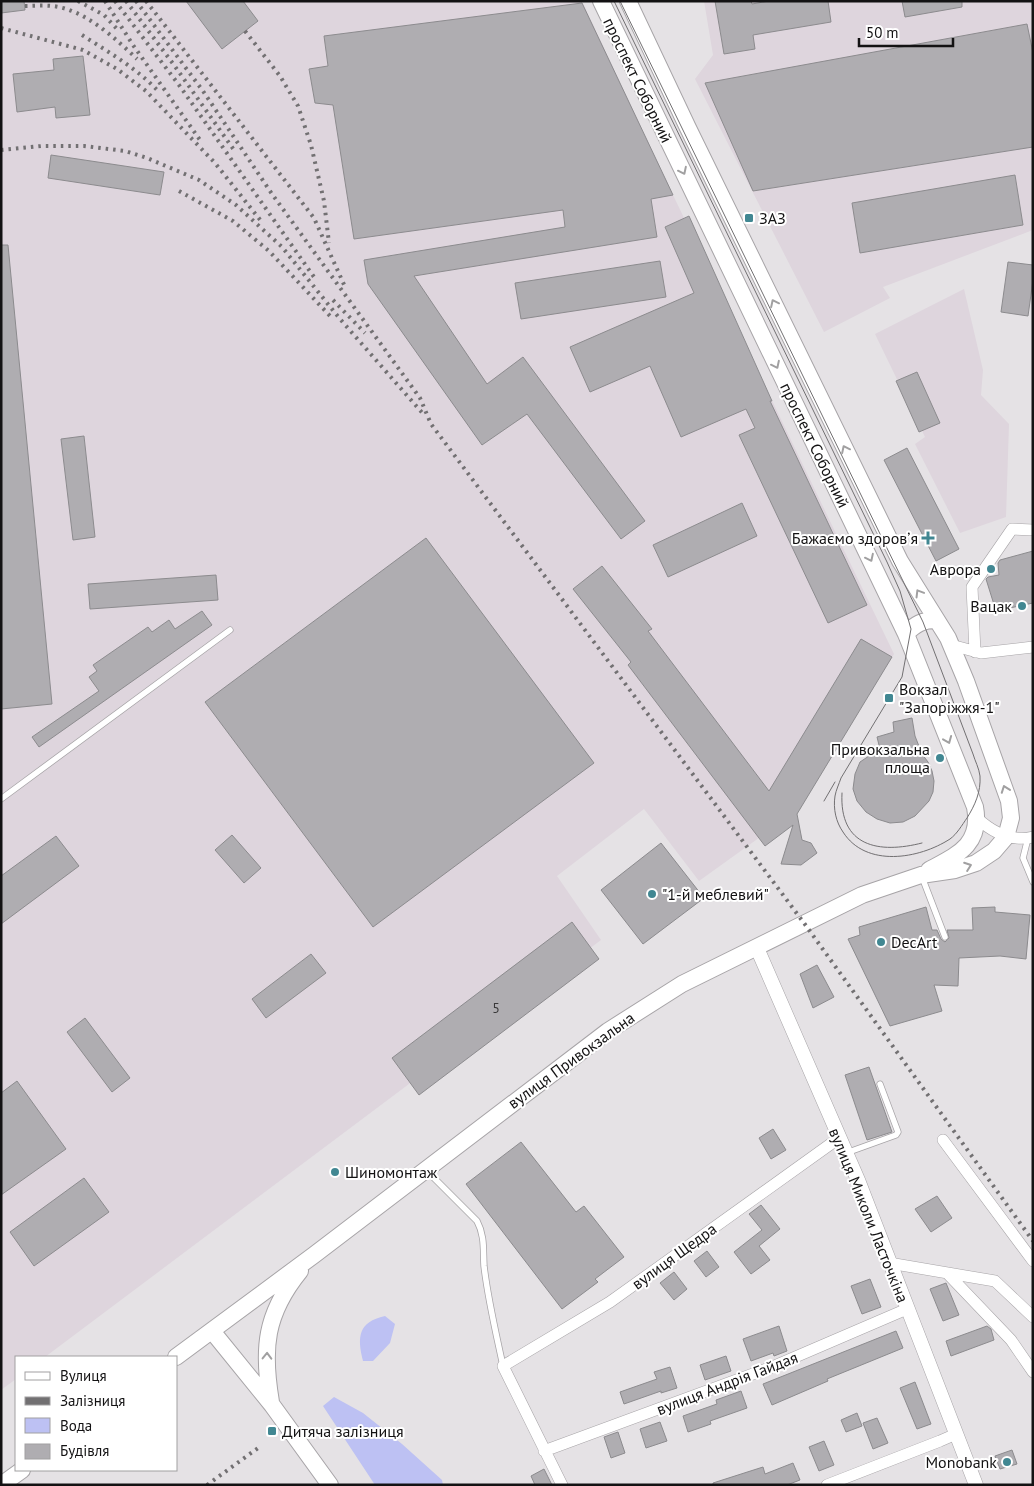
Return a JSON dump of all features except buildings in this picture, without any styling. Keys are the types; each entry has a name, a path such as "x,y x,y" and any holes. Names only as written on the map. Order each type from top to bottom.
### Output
{"main road":[{"name":"проспект Соборний","path":"600,1 906,634 975,808 977,818"},
{"name":"проспект Соборний","path":"628,1 688,128 900,561 951,645 966,681 1009,801 1010,818 1006,837"},
{"path":"906,634 917,623 936,620"},
{"path":"921,875 959,853 967,845 973,836 977,818"},
{"name":"вулиця Привокзальна","path":"177,1356 314,1255 608,1030 682,984 851,900 921,875 955,870 976,863 994,851 1006,837"},
{"path":"272,1405 266,1356 269,1328 279,1302 290,1284 314,1255"},
{"path":"212,1331 272,1405 330,1485"},
{"path":"1,1484 20,1471"}],"street":[{"path":"975,652 972,586 1012,529 1033,530"},
{"path":"951,645 975,652 1033,647"},
{"path":"977,818 989,829 1006,837 1031,837"},
{"name":"вулиця Миколи Ласточкіна","path":"756,948 846,1153 976,1485"},
{"name":"вулиця Щедра","path":"503,1366 610,1302 839,1138"},
{"path":"943,1140 1033,1261"},
{"path":"889,1263 995,1280 1033,1317"},
{"path":"947,1273 1011,1340 1033,1372"},
{"name":"вулиця Андрія Гайдая","path":"544,1452 772,1367 907,1309"},
{"path":"503,1366 562,1485"},
{"path":"827,1485 940,1442 956,1434"}],"lane":[{"path":"1,799 230,630"},
{"path":"1031,837 1023,858 1033,882"},
{"path":"921,875 945,937"},
{"path":"846,1153 896,1135 898,1132 880,1084"},
{"path":"425,1170 477,1221 482,1229 484,1266 503,1366"}],"shaded area":[{"path":"1,1 582,1 673,195 894,654 795,812 699,881 644,809 557,876 601,940 46,1356 15,1356 15,1380 1,1390"},
{"path":"704,1 1033,1 1033,230 883,287 890,298 824,332 695,79 713,55"},
{"path":"964,289 983,370 981,395 1009,424 1006,517 960,533 915,444 925,437 875,334"}],"water":[{"path":"385,1316 395,1324 390,1343 373,1361 363,1361 360,1345 362,1332 369,1322"},
{"path":"334,1397 363,1413 402,1444 442,1480 443,1485 375,1485 323,1406"}],"tram line":[{"path":"614,1 887,562 900,591 911,629 902,677 841,778 834,801 837,820 843,832 853,843 865,851 879,855 909,855 937,846 950,839 957,832 975,803 980,782 978,767 923,622 620,1"},
{"path":"824,801 835,782"},
{"path":"842,793 843,811 847,825 855,835 865,842 877,846 891,847 922,843"}],"railway":[{"path":"78,1 104,15 117,29"},
{"path":"105,1 133,45 200,140"},
{"path":"115,1 179,85 314,277"},
{"path":"126,1 234,150"},
{"path":"136,1 203,91 272,194 420,398 431,424 804,923 1033,1241"},
{"path":"146,1 314,218 346,289"},
{"path":"25,6 52,6 76,13 98,26 137,59"},
{"path":"1,28 83,50 117,69 146,91 215,163 261,221"},
{"path":"245,31 280,76 298,106 311,145 324,201 329,243"},
{"path":"82,35 133,69 160,93"},
{"path":"1,150 42,146 84,146 125,151 147,158 199,180 236,205 282,247 340,319 425,416"},
{"path":"179,191 233,221 269,251 331,317"},
{"path":"333,300 365,333"},
{"path":"207,1485 258,1448"}],"place":[{"name":"ЗАЗ","path":"749,218"},
{"name":"Бажаємо здоровʼя","path":"928,538"},
{"name":"Аврора","path":"991,569"},
{"name":"Вацак","path":"1022,606"},
{"name":"Вокзал \"Запоріжжя-1\"","path":"889,698"},
{"name":"Привокзальна площа","path":"940,758"},
{"name":"\"1-й меблевий\"","path":"652,894"},
{"name":"DecArt","path":"881,942"},
{"name":"Шиномонтаж","path":"335,1172"},
{"name":"Дитяча залізниця","path":"272,1431"},
{"name":"Monobank","path":"1007,1462"}]}
